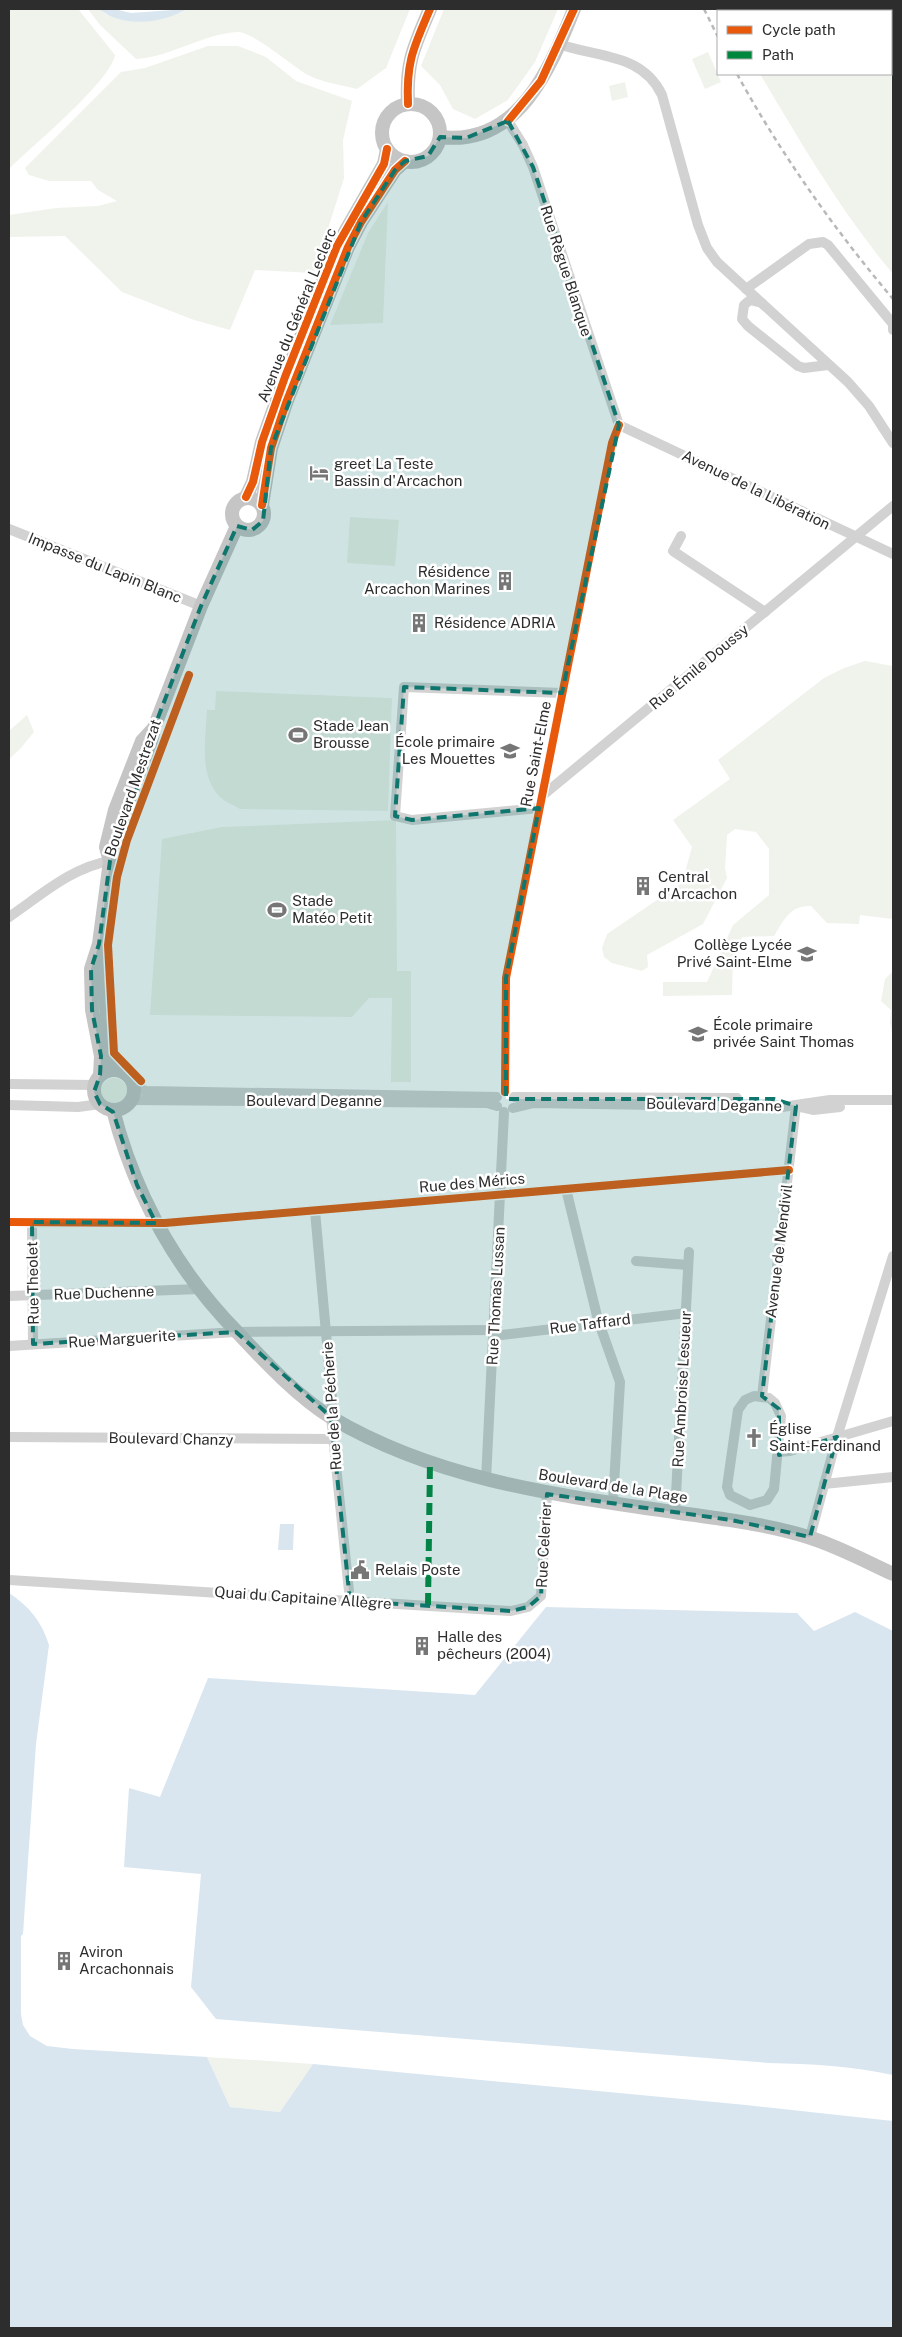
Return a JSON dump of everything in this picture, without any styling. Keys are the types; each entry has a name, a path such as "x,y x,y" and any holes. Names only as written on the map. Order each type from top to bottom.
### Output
{"main road":[{"path":"408,104 407,73 410,57 430,9"},
{"path":"440,136 466,138 494,130 508,121 541,81 574,9"},
{"path":"417,104 432,112 437,120 440,136 434,151 428,156 413,162 405,161 392,154 388,149 384,140 385,121 399,107 417,104"},
{"name":"Avenue du Général Leclerc","path":"246,497 253,482 262,442 285,378 337,246 384,164 388,149"},
{"name":"Avenue du Général Leclerc","path":"262,504 271,448 286,403 348,247 360,222 394,170 405,161"},
{"path":"246,497 255,499 262,504 264,515 260,525 247,530 234,522 232,512 236,502 246,497"},
{"path":"202,606 238,526"},
{"name":"Boulevard Mestrezat","path":"98,1080 100,1056 92,1010 91,969 99,944 110,861 117,849 136,785 147,761 154,728 202,606"},
{"name":"Boulevard Mestrezat","path":"99,944 104,969 105,1008 110,1045 116,1070"},
{"path":"116,1070 129,1077 133,1093 124,1108 113,1110 100,1104 94,1092 98,1080 105,1072 116,1070"},
{"path":"113,1110 124,1150 137,1185 156,1223 200,1289 236,1332 287,1381 331,1417"},
{"name":"Boulevard de la Plage","path":"331,1417 380,1443 460,1474 547,1493 748,1523 810,1537 893,1574"}],"street":[{"path":"559,44 577,51 624,61 643,69 652,77 662,95 701,236 718,262 848,382 869,406 893,442"},
{"name":"Rue Règue Blanque","path":"508,121 523,145 533,167 618,425"},
{"path":"746,289 809,244 823,242 828,245 893,324 893,330"},
{"path":"762,303 750,300 744,305 741,311 742,319 748,326 798,366 804,368 828,365"},
{"name":"Avenue de la Libération","path":"618,425 893,554"},
{"name":"Rue Saint-Elme","path":"505,1102 506,978 612,443 618,425"},
{"name":"Rue Émile Doussy","path":"542,796 893,506"},
{"name":"Impasse du Lapin Blanc","path":"9,529 202,606"},
{"path":"681,536 673,551 765,612"},
{"path":"539,808 412,820 395,816 404,688 562,693"},
{"path":"9,917 62,881 94,864 110,861"},
{"path":"9,1084 98,1080"},
{"name":"Boulevard Deganne","path":"133,1093 487,1103 774,1098 813,1110 833,1106 893,1107"},
{"name":"Boulevard Deganne","path":"796,1106 830,1100 893,1100"},
{"name":"Rue Thomas Lussan","path":"486,1480 505,1102"},
{"path":"9,1105 78,1107 100,1104"},
{"name":"Avenue de Mendivil","path":"762,1396 796,1106"},
{"name":"Rue des Mérics","path":"9,1222 156,1223 790,1170"},
{"path":"566,1188 600,1323 620,1382 613,1502"},
{"name":"Rue de la Pécherie","path":"315,1211 332,1399 331,1417 350,1601"},
{"name":"Rue Theolet","path":"32,1222 34,1344"},
{"name":"Rue Ambroise Lesueur","path":"675,1513 689,1252"},
{"path":"810,1537 824,1484 893,1256"},
{"path":"636,1261 688,1265"},
{"name":"Rue Duchenne","path":"9,1296 200,1289"},
{"name":"Rue Taffard","path":"326,1330 494,1333 687,1313"},
{"name":"Rue Marguerite","path":"9,1346 236,1332 326,1330"},
{"path":"754,1396 762,1396 775,1403 779,1409 781,1416 779,1452 774,1489 767,1500 750,1505 730,1495 727,1487 738,1410 745,1400 754,1396"},
{"path":"779,1452 790,1451 893,1420"},
{"name":"Boulevard Chanzy","path":"9,1437 333,1439"},
{"path":"824,1484 893,1477"},
{"name":"Rue Celerier","path":"541,1596 547,1493"},
{"path":"748,1523 750,1505"},
{"name":"Quai du Capitaine Allègre","path":"9,1580 511,1611 528,1607 541,1596"}],"highlighted area":[{"path":"508,121 533,167 619,425 562,693 404,687 395,816 412,820 539,808 506,978 506,1099 774,1099 796,1106 762,1396 779,1409 779,1455 837,1437 810,1537 731,1520 547,1494 541,1596 528,1607 511,1611 350,1601 331,1417 236,1332 33,1344 32,1222 156,1223 137,1185 113,1112 100,1104 94,1092 100,1075 101,1056 92,1010 91,969 99,944 110,861 147,761 154,728 201,606 237,526 252,530 263,521 271,448 361,222 395,170 405,161 428,156 440,137 466,138"}],"shaded area":[{"path":"9,9 78,9 115,55 110,67 100,81 9,169"},
{"path":"88,9 99,9 107,15 180,13 187,9 410,9 386,68 357,89 312,77 262,43 244,33 238,32 212,37 162,54 136,59 100,25"},
{"path":"99,9 114,9 131,13 187,9 166,18 142,22 119,19"},
{"path":"444,9 558,9 535,62 508,100 475,119 453,109 440,85 421,66"},
{"path":"893,9 893,274 839,202 761,75 892,75 892,10 724,10"},
{"path":"208,46 238,46 266,57 296,81 352,101 343,140 344,178 314,273 255,270 230,330 194,320 122,292 65,236 9,237 9,215 56,208 98,206 117,201 98,190 91,181 49,181 29,175 25,168 121,72 145,68"},
{"path":"708,52 721,82 705,89 692,59"},
{"path":"625,82 628,97 612,101 609,86"},
{"path":"388,202 383,323 330,325 368,233"},
{"path":"350,517 399,520 395,566 347,563"},
{"path":"865,661 893,666 893,919 860,915 859,924 827,923 811,906 798,908 788,915 774,936 742,937 733,955 732,995 663,996 663,982 707,982 733,925 769,895 769,849 756,832 735,829 727,835 725,868 727,878 703,924 647,955 648,967 642,971 612,963 604,957 602,948 607,934 682,883 692,847 673,820 730,779 718,760 824,678 844,668"},
{"name":"Stade Jean Brousse","path":"216,691 392,698 388,811 240,809 224,800 213,788 206,767 205,755 207,710 215,710"},
{"path":"27,715 34,732 9,759 9,731"},
{"name":"Stade Matéo Petit","path":"396,820 397,971 411,971 411,1082 391,1082 392,998 369,998 352,1017 150,1015 162,839 222,827"},
{"path":"893,971 893,1038 890,1023 891,1010 881,1001 885,979"},
{"path":"114,1078 123,1082 127,1091 123,1100 114,1104 105,1100 101,1091 105,1082"},
{"path":"280,1524 294,1524 293,1550 278,1550"},
{"path":"9,1593 23,1603 34,1615 43,1629 49,1645 36,1744 23,1934 21,1936 21,2014 23,2025 30,2036 47,2046 207,2057 230,2107 280,2112 313,2064 746,2105 893,2121 893,2328 9,2328"},
{"path":"546,1607 797,1613 814,1631 855,1612 893,1631 893,2075 831,2066 769,2063 216,2019 191,1987 201,1874 124,1867 129,1788 160,1797 208,1678 475,1695"},
{"path":"207,2057 313,2064 280,2112 230,2107"}],"railway":[{"path":"704,9 717,35"},
{"path":"738,75 809,190 850,246 893,299"}],"marked path":[{"path":"428,1605 430,1462"}],"cycle path":[{"path":"408,104 408,76 412,55 430,9"},
{"path":"508,121 541,81 574,9"},
{"path":"246,497 253,482 262,442 285,377 337,246 384,164 387,149"},
{"path":"262,505 271,448 286,403 348,247 361,222 395,170 405,161"},
{"path":"505,1092 506,978 612,443 619,425"},
{"path":"141,1081 114,1053 108,945 117,877 127,840 189,675"},
{"path":"9,1222 165,1223 789,1170"}],"place":[{"name":"greet La Teste Bassin d'Arcachon","path":"319,473"},
{"name":"Résidence Arcachon Marines","path":"505,581"},
{"name":"Résidence ADRIA","path":"419,623"},
{"name":"Stade Jean Brousse","path":"298,735"},
{"name":"École primaire Les Mouettes","path":"510,751"},
{"name":"Central d'Arcachon","path":"643,886"},
{"name":"Stade Matéo Petit","path":"277,910"},
{"name":"Collège Lycée Privé Saint-Elme","path":"807,954"},
{"name":"École primaire privée Saint Thomas","path":"698,1034"},
{"name":"Église Saint-Ferdinand","path":"754,1438"},
{"name":"Relais Poste","path":"360,1570"},
{"name":"Halle des pêcheurs (2004)","path":"422,1646"},
{"name":"Aviron Arcachonnais","path":"64,1961"}]}
